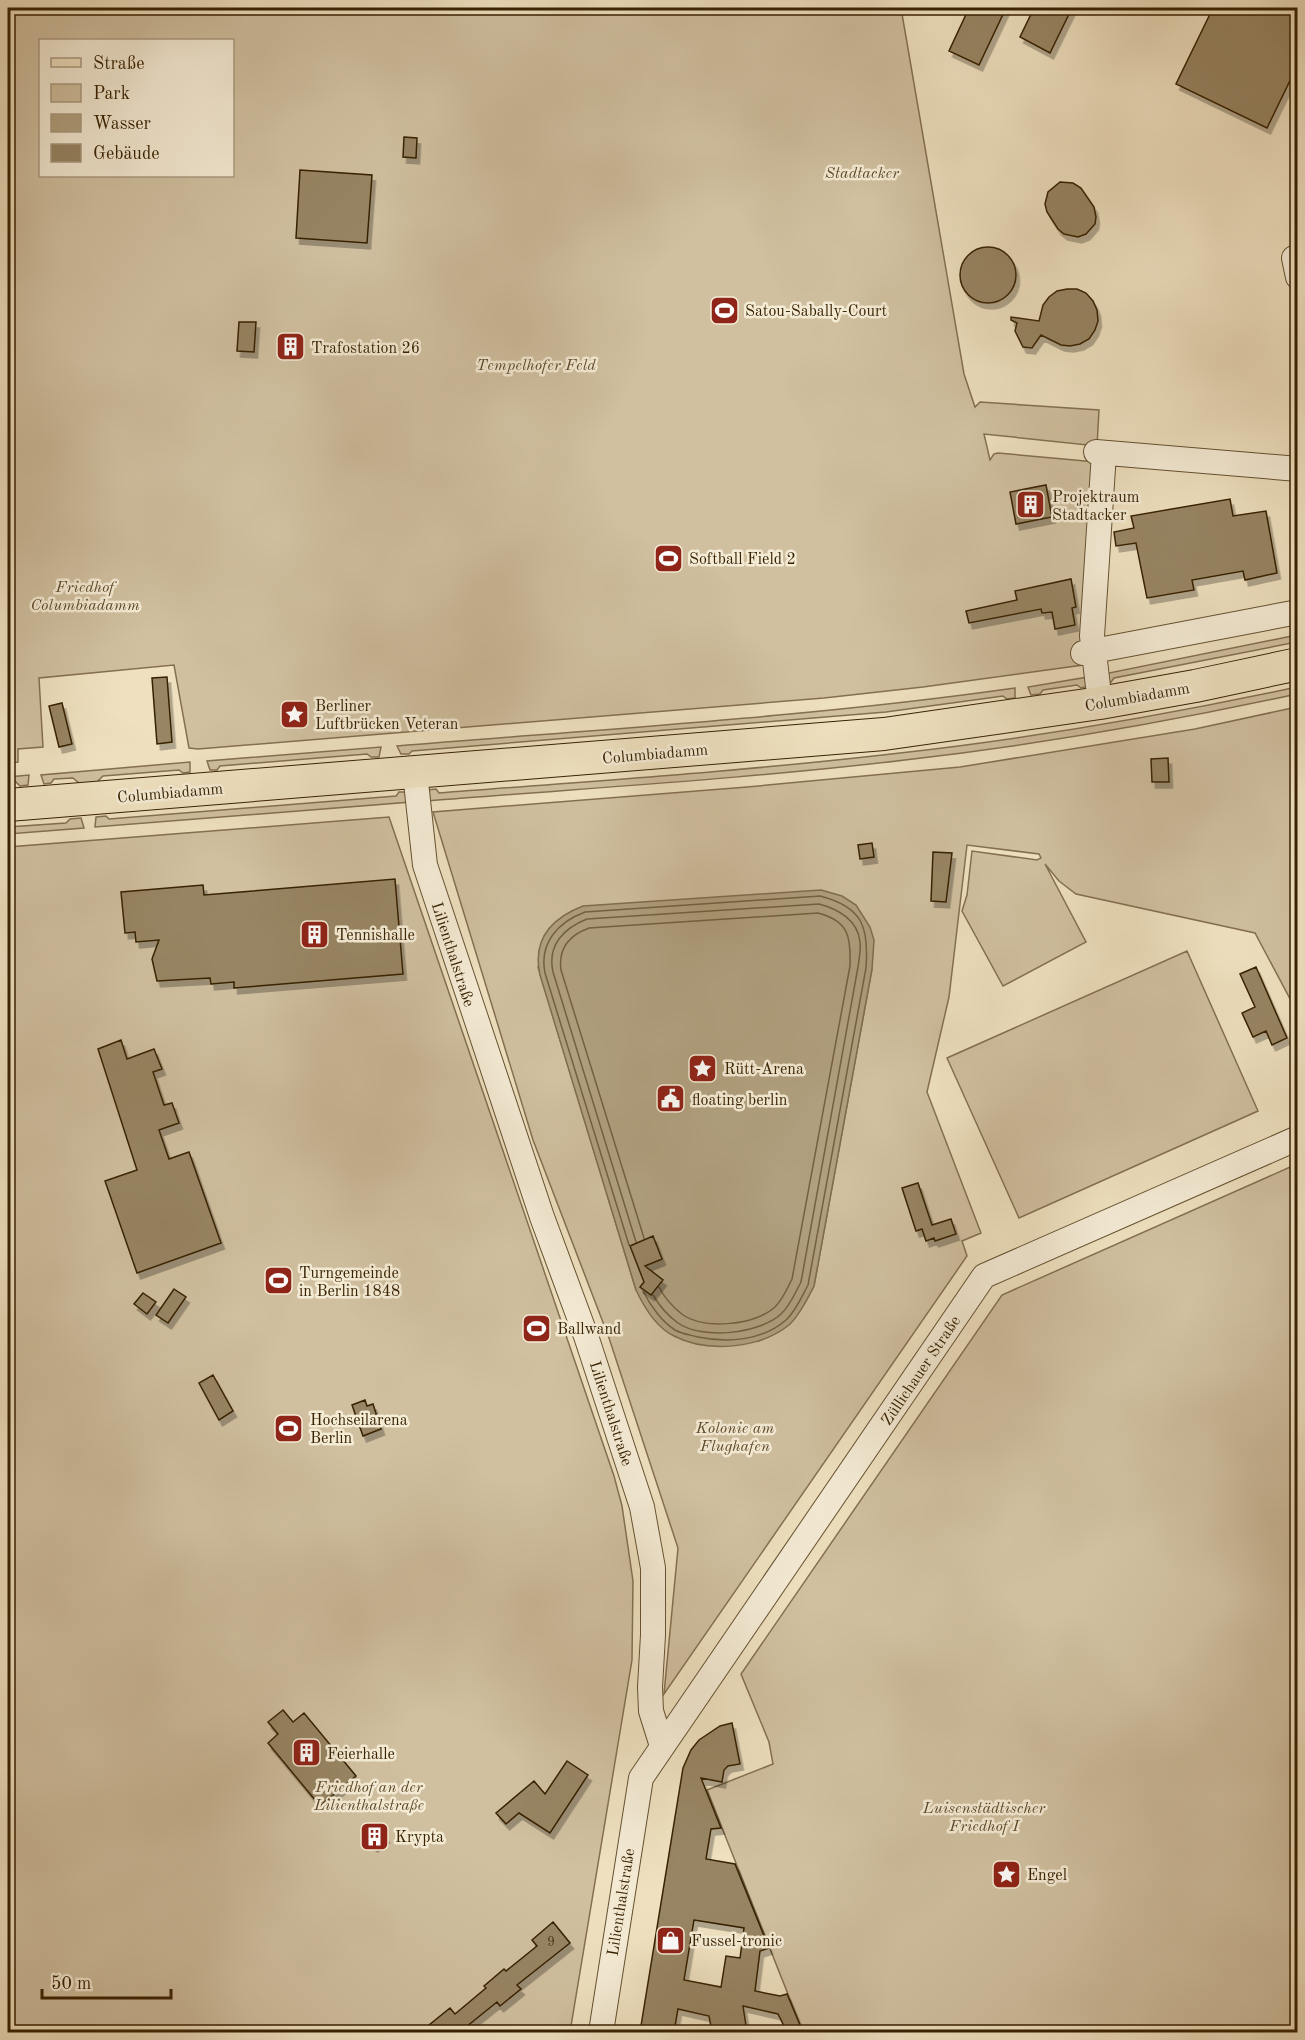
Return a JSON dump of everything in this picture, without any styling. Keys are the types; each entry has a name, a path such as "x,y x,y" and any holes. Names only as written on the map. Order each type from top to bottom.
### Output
{"main road":[{"name":"Columbiadamm","path":"8,805 884,734 1100,703 1298,664"}],"street":[{"path":"1298,258 1294,258 1298,277"},
{"path":"1100,703 1088,652 1092,636 1100,453 1298,470"},
{"path":"1088,652 1298,612"},
{"name":"Lilienthalstraße","path":"415,772 425,865 542,1217 586,1336 642,1507 653,1568 651,1710 662,1746 641,1778 601,2032"},
{"name":"Züllichauer Straße","path":"662,1746 984,1276 1298,1138"}],"green space":[{"name":"Tempelhofer Feld","path":"8,8 901,8 964,374 975,407 980,402 1099,410 1097,446 984,434 990,460 994,454 998,453 1096,462 1083,665 824,698 198,749 189,748 174,665 39,678 43,747 18,749 18,762 8,763"},
{"path":"1297,635 1297,642 1114,678 1107,683 1104,674"},
{"path":"1088,677 1088,686 1081,688 1077,685 1043,690 1040,694 1031,695 1028,687"},
{"path":"1297,687 1297,694 1200,714 1053,740 954,754 786,773 427,801 428,790 436,789 439,793 670,775 950,747 1100,725"},
{"path":"1015,688 1015,698 1007,699 1003,696 886,712 412,751 409,754 401,754 397,746 784,715"},
{"name":"Kolonie am Flughafen","path":"1297,707 1297,1012 1255,933 1076,894 1059,881 1045,864 1086,942 1003,986 962,911 967,895 972,851 1037,860 1041,858 1039,854 967,845 949,997 927,1092 981,1233 962,1241 967,1256 664,1694 678,1548 609,1338 533,1140 433,812 747,787 960,767 1195,729","holes":["538,967 872,969 814,1286 798,1314 779,1331 759,1341 636,1290"]},
{"path":"381,747 379,757 371,757 367,754 220,766 217,770 210,770 207,761"},
{"path":"190,762 190,772 183,773 179,770 103,776 97,782 80,784 73,778 54,779 51,783 44,784 41,775"},
{"path":"29,775 28,785 8,783 8,777"},
{"path":"399,792 408,792 411,802 95,827 96,817 106,816 109,819 396,796"},
{"name":"Friedhof an der Lilienthalstraße","path":"389,817 614,1476 622,1506 633,1581 632,1660 570,2032 8,2032 8,847"},
{"path":"81,818 84,828 8,834 8,827 66,823 70,819"},
{"path":"1187,951 1258,1111 1019,1218 947,1058"},
{"name":"Luisenstädtischer Friedhof I","path":"1297,1164 1297,2032 803,2032 707,1790 773,1764 769,1742 741,1674 1002,1295"}],"water":[{"path":"821,890 842,896 856,905 870,927 874,940 872,969 814,1286 793,1321 777,1333 748,1344 733,1346 702,1345 687,1341 674,1336 657,1322 636,1290 540,975 539,951 547,932 554,924 583,906"}],"building":[{"path":"969,8 1006,8 979,65 949,51"},
{"path":"1034,8 1072,8 1050,53 1020,37"},
{"path":"1213,8 1298,8 1298,64 1267,128 1176,84"},
{"path":"404,137 417,138 416,158 403,157"},
{"path":"300,170 372,175 367,243 296,238"},
{"path":"1060,182 1073,183 1081,188 1094,207 1095,224 1086,234 1078,237 1064,234 1047,212 1045,204 1048,192"},
{"path":"983,247 993,247 1008,255 1014,264 1016,275 1014,286 1008,295 993,303 983,303 972,298 965,291 960,280 960,270 965,259 972,252"},
{"path":"1077,289 1086,293 1097,310 1098,321 1089,339 1070,346 1061,345 1041,335 1032,348 1023,347 1015,331 1017,323 1011,320 1011,317 1039,321 1043,305 1049,297 1057,291"},
{"path":"239,322 256,322 254,352 237,351"},
{"name":"Projektraum Stadtacker","path":"1046,485 1052,517 1016,524 1010,492"},
{"path":"1230,499 1233,516 1266,511 1277,573 1245,580 1243,571 1192,580 1194,590 1147,598 1136,543 1116,546 1114,532 1134,528 1131,516"},
{"path":"1071,579 1076,607 1072,608 1075,625 1055,629 1052,612 1042,613 1041,609 969,623 966,611 1017,600 1015,591"},
{"path":"167,677 172,742 157,744 152,678"},
{"path":"62,703 72,744 59,747 49,706"},
{"path":"1168,758 1169,782 1152,782 1151,759"},
{"path":"872,843 874,857 860,859 858,845"},
{"path":"933,852 952,853 946,902 931,901"},
{"name":"Tennishalle","path":"395,879 403,974 234,988 234,982 211,984 210,978 157,981 152,959 159,940 136,942 135,932 125,933 121,892 203,885 204,895"},
{"path":"1256,967 1287,1038 1272,1045 1266,1031 1253,1037 1242,1013 1255,1007 1240,974"},
{"path":"121,1040 127,1059 154,1049 162,1069 153,1072 164,1105 172,1103 179,1123 159,1130 169,1159 189,1152 221,1243 137,1273 105,1181 137,1170 98,1049"},
{"path":"918,1183 932,1225 951,1219 956,1234 935,1241 934,1238 926,1241 922,1229 916,1231 902,1188"},
{"path":"653,1236 662,1259 645,1266 663,1280 651,1295 640,1287 644,1282 630,1246"},
{"path":"174,1289 186,1297 168,1323 156,1315"},
{"path":"143,1293 156,1302 147,1314 134,1304"},
{"path":"213,1375 233,1411 219,1420 199,1383"},
{"path":"365,1400 367,1406 373,1404 381,1429 363,1436 352,1405"},
{"name":"Feierhalle","path":"283,1710 293,1722 304,1713 356,1776 320,1806 268,1743 278,1734 268,1722"},
{"path":"732,1723 740,1764 728,1766 724,1770 722,1782 701,1778 721,1828 711,1829 706,1859 735,1864 769,1948 760,1951 755,1991 780,1996 787,1994 803,2032 787,2032 778,2014 743,2006 747,2032 712,2032 709,2016 678,2009 674,2032 640,2032 683,1768 691,1750 699,1740 720,1726","holes":["694,1920 744,1928 740,1958 726,1956 721,1987 684,1980"]},
{"path":"567,1761 588,1775 550,1833 519,1813 506,1824 496,1813 534,1781 545,1794"},
{"name":"Krypta","path":"376,1824 386,1837 374,1846 362,1835"},
{"path":"553,1922 570,1943 517,1985 521,1989 500,2006 497,2002 466,2027 470,2032 436,2032 429,2025 450,2008 455,2014 486,1988 484,1986 504,1969 506,1971 537,1946 532,1940"}],"place":[{"name":"Satou-Sabally-Court","path":"724,310"},
{"name":"Trafostation 26","path":"290,347"},
{"name":"Projektraum Stadtacker","path":"1031,505"},
{"name":"Softball Field 2","path":"668,558"},
{"name":"Berliner Luftbrücken Veteran","path":"294,714"},
{"name":"Tennishalle","path":"315,934"},
{"name":"Rütt-Arena","path":"703,1068"},
{"name":"floating berlin","path":"671,1099"},
{"name":"Turngemeinde in Berlin 1848","path":"278,1281"},
{"name":"Ballwand","path":"536,1328"},
{"name":"Hochseilarena Berlin","path":"289,1428"},
{"name":"Feierhalle","path":"306,1753"},
{"name":"Krypta","path":"374,1836"},
{"name":"Engel","path":"1006,1874"},
{"name":"Fussel-tronic","path":"670,1940"}],"park label":[{"name":"Stadtacker","path":"862,172"},
{"name":"Friedhof Columbiadamm","path":"85,595"}]}
